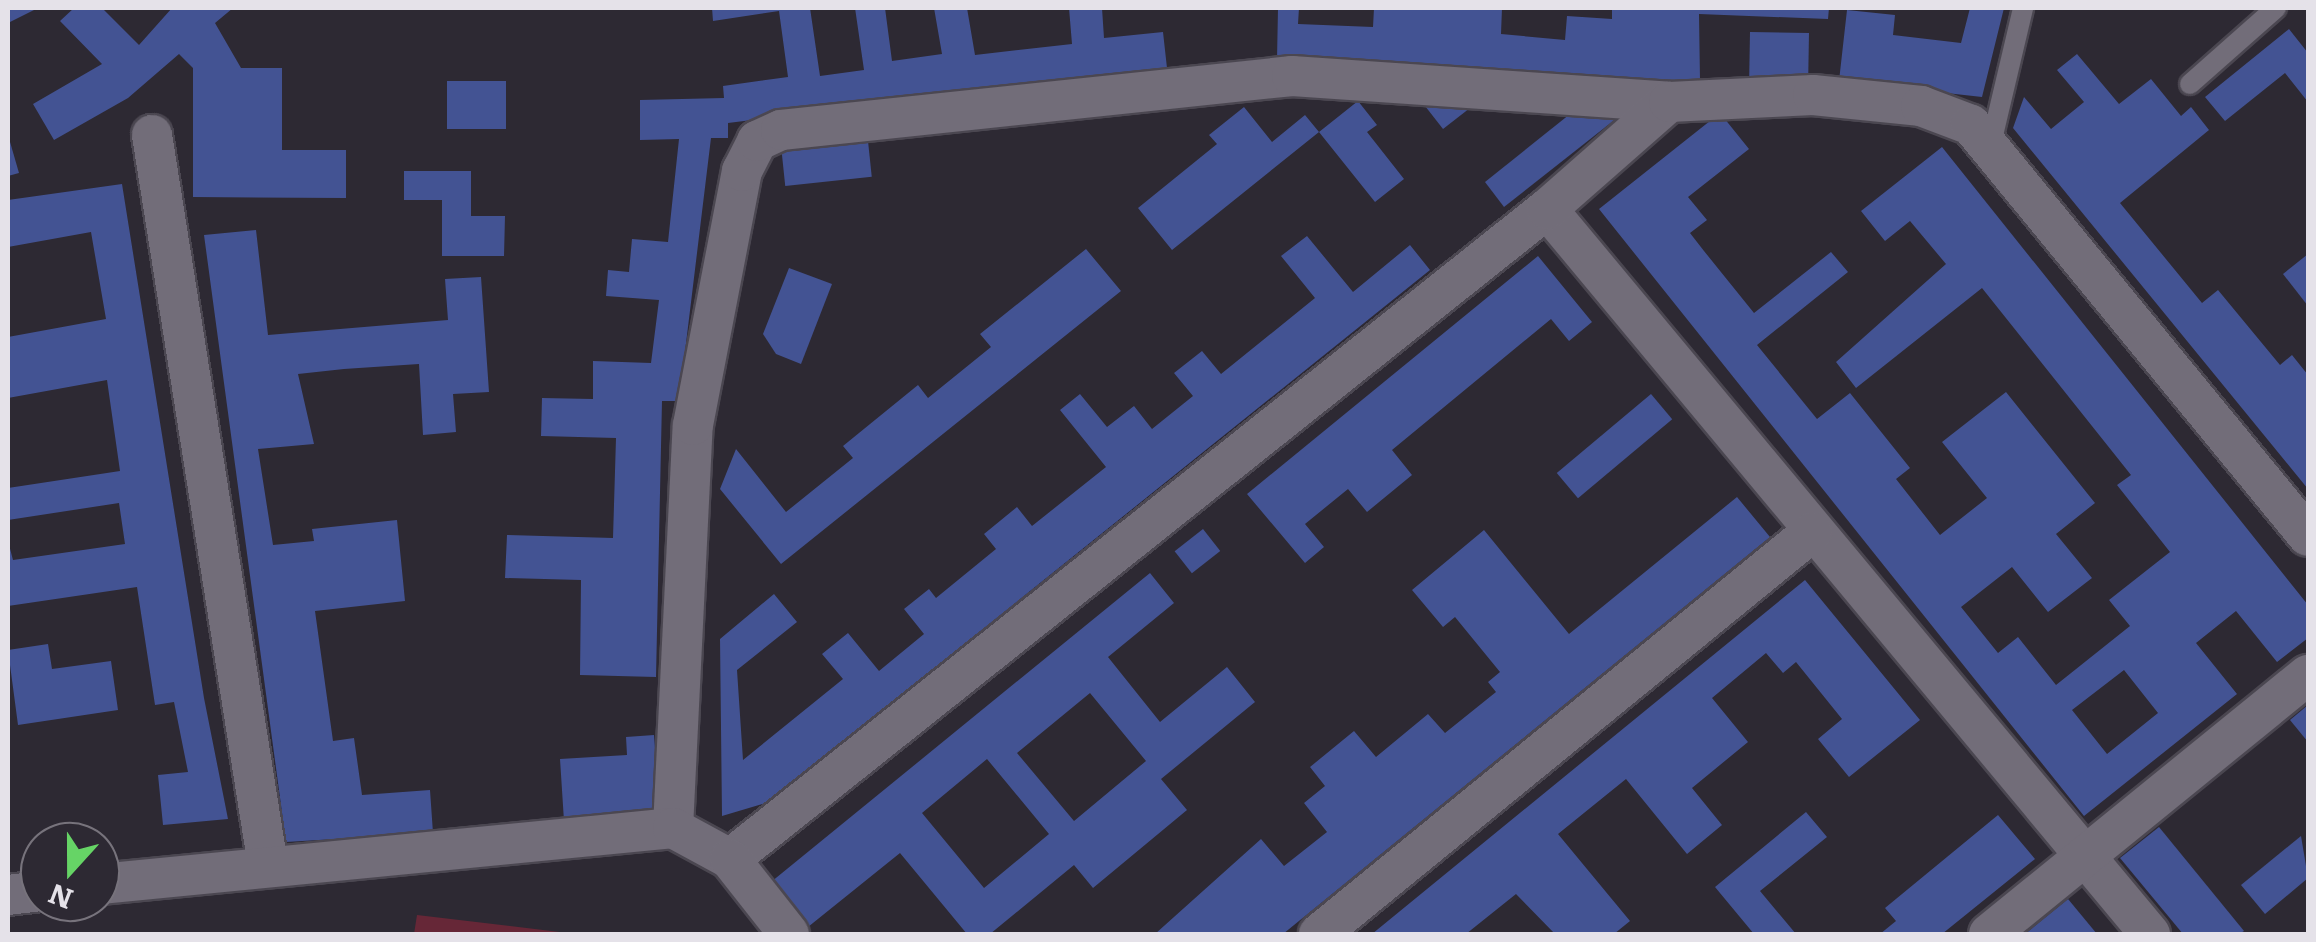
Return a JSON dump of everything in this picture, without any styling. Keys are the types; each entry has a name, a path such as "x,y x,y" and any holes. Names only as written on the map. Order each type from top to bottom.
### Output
{"street":[{"path":"673,828 694,425 742,171 757,141 781,130 1292,76 1669,102 1812,95 1921,106 1970,125 2308,536"},
{"path":"730,859 1547,209 1669,102"},
{"path":"152,136 268,866"},
{"path":"1547,209 2150,934"},
{"path":"1318,934 1812,532"},
{"path":"1989,934 2308,675"},
{"path":"120,882 673,828 730,859 789,934"}],"lane":[{"path":"1990,150 2023,8"},
{"path":"2190,84 2276,8"}],"shaded area":[{"path":"417,915 576,934 414,934"}],"building":[{"path":"8,8 38,8 8,23"},
{"path":"74,8 102,8 139,45 172,8 233,8 215,23 241,68 282,68 282,150 346,150 346,198 193,197 193,68 179,54 128,98 54,140 33,104 102,64 60,21"},
{"path":"712,8 810,8 820,76 864,70 855,8 885,8 892,61 942,54 934,8 967,8 975,55 1072,44 1069,8 1102,8 1104,38 1163,32 1167,68 728,123 728,138 711,138 679,401 662,401 656,677 580,675 581,580 505,578 507,535 613,538 616,438 541,436 542,398 593,399 593,361 651,363 659,300 606,296 608,270 629,272 632,239 668,242 679,139 640,140 640,100 724,98 723,86 788,77 779,11 713,21"},
{"path":"1278,8 1299,8 1298,24 1373,27 1374,8 1502,8 1501,34 1565,40 1567,16 1612,19 1612,8 1829,8 1828,19 1699,14 1700,80 1666,80 1277,59"},
{"path":"1970,8 2004,8 1982,97 1839,81 1847,10 1895,15 1893,35 1961,43"},
{"path":"2289,29 2308,53 2308,102 2285,73 2225,121 2205,97"},
{"path":"1750,32 1809,33 1808,77 1749,76"},
{"path":"2077,54 2119,104 2151,79 2181,116 2191,107 2209,130 2120,203 2202,303 2218,290 2280,365 2292,355 2308,375 2308,489 2013,128 2024,97 2051,129 2084,102 2057,70"},
{"path":"447,81 506,81 506,129 447,129"},
{"path":"1418,97 1479,101 1443,129"},
{"path":"1358,101 1377,125 1367,132 1404,179 1375,202 1319,132"},
{"path":"1580,106 1622,114 1504,207 1485,182"},
{"path":"1244,107 1272,142 1305,115 1319,132 1172,250 1138,208 1217,144 1209,135"},
{"path":"1720,113 1749,149 1688,197 1707,220 1690,233 1754,313 1831,252 1848,272 1757,345 1817,419 1850,393 1910,468 1896,479 1940,535 1987,498 1942,442 2006,392 2095,503 2056,534 2092,578 2048,612 2012,567 1961,607 1998,653 2018,637 2056,685 2130,626 2109,600 2170,552 2117,485 2131,475 1982,288 1856,388 1836,362 1946,264 1910,221 1885,241 1861,211 1942,147 2308,605 2308,638 2277,662 2236,611 2196,643 2237,694 2084,816 1599,209","holes":["2124,670 2158,713 2107,754 2072,710"]},
{"path":"8,135 19,173 8,176"},
{"path":"868,141 872,177 785,186 781,150"},
{"path":"404,171 471,171 471,216 505,216 504,256 442,256 442,200 404,200"},
{"path":"122,184 204,698 228,819 163,825 158,775 188,772 174,702 155,705 137,587 8,606 8,541 13,560 125,544 119,503 8,520 8,488 120,471 107,380 8,398 8,337 106,319 91,232 8,247 8,200"},
{"path":"256,230 268,335 448,320 445,279 481,277 489,392 453,394 456,432 423,435 419,364 344,369 298,374 314,444 258,449 273,545 314,541 312,529 397,520 405,601 315,611 333,741 354,738 362,795 430,790 433,833 286,842 204,235"},
{"path":"1307,236 1353,292 1410,245 1430,270 766,803 722,816 720,639 774,594 797,622 737,670 743,760 843,679 822,654 848,633 879,671 924,634 904,609 929,589 936,598 996,549 984,534 1017,507 1032,526 1106,467 1060,410 1080,394 1107,427 1134,406 1152,429 1193,396 1174,373 1202,351 1221,374 1315,298 1281,256"},
{"path":"1086,249 1121,291 781,564 720,489 736,449 786,512 853,458 843,446 918,385 928,398 991,347 980,334"},
{"path":"2308,254 2308,306 2283,274"},
{"path":"1538,256 1592,322 1569,341 1551,319 1392,450 1412,475 1367,512 1348,489 1305,524 1324,547 1305,563 1247,494"},
{"path":"789,268 832,284 801,364 776,354 763,334"},
{"path":"1651,394 1672,419 1578,498 1557,473"},
{"path":"1737,497 1770,537 1283,934 1155,934 1261,839 1284,866 1327,832 1304,803 1325,786 1310,767 1354,731 1376,757 1428,714 1445,733 1496,692 1488,682 1500,672 1455,617 1443,627 1412,590 1484,530 1569,634"},
{"path":"1203,529 1220,551 1192,573 1175,551"},
{"path":"1150,573 1174,603 1108,657 1160,722 1227,667 1255,702 1161,779 1187,810 1093,888 1074,865 990,934 967,934 900,853 808,927 771,882","holes":["1090,693 1146,761 1074,821 1017,753","987,759 1049,834 984,888 922,813"]},
{"path":"1805,580 1920,720 1849,777 1818,739 1842,719 1796,662 1783,673 1766,653 1712,698 1748,742 1692,788 1722,825 1687,854 1626,779 1558,834 1630,921 1614,934 1555,934 1516,894 1466,934 1372,934"},
{"path":"48,644 52,669 111,661 118,710 18,725 8,650"},
{"path":"2308,705 2308,742 2290,720"},
{"path":"654,735 660,815 564,821 560,759 627,755 626,737"},
{"path":"1806,812 1827,837 1760,891 1796,934 1754,934 1715,887"},
{"path":"1998,815 2035,859 1942,934 1880,934 1896,921 1885,908"},
{"path":"2159,827 2244,931 2183,934 2120,858"},
{"path":"2301,836 2308,878 2265,914 2241,885"},
{"path":"2068,899 2097,934 2025,934"}]}
